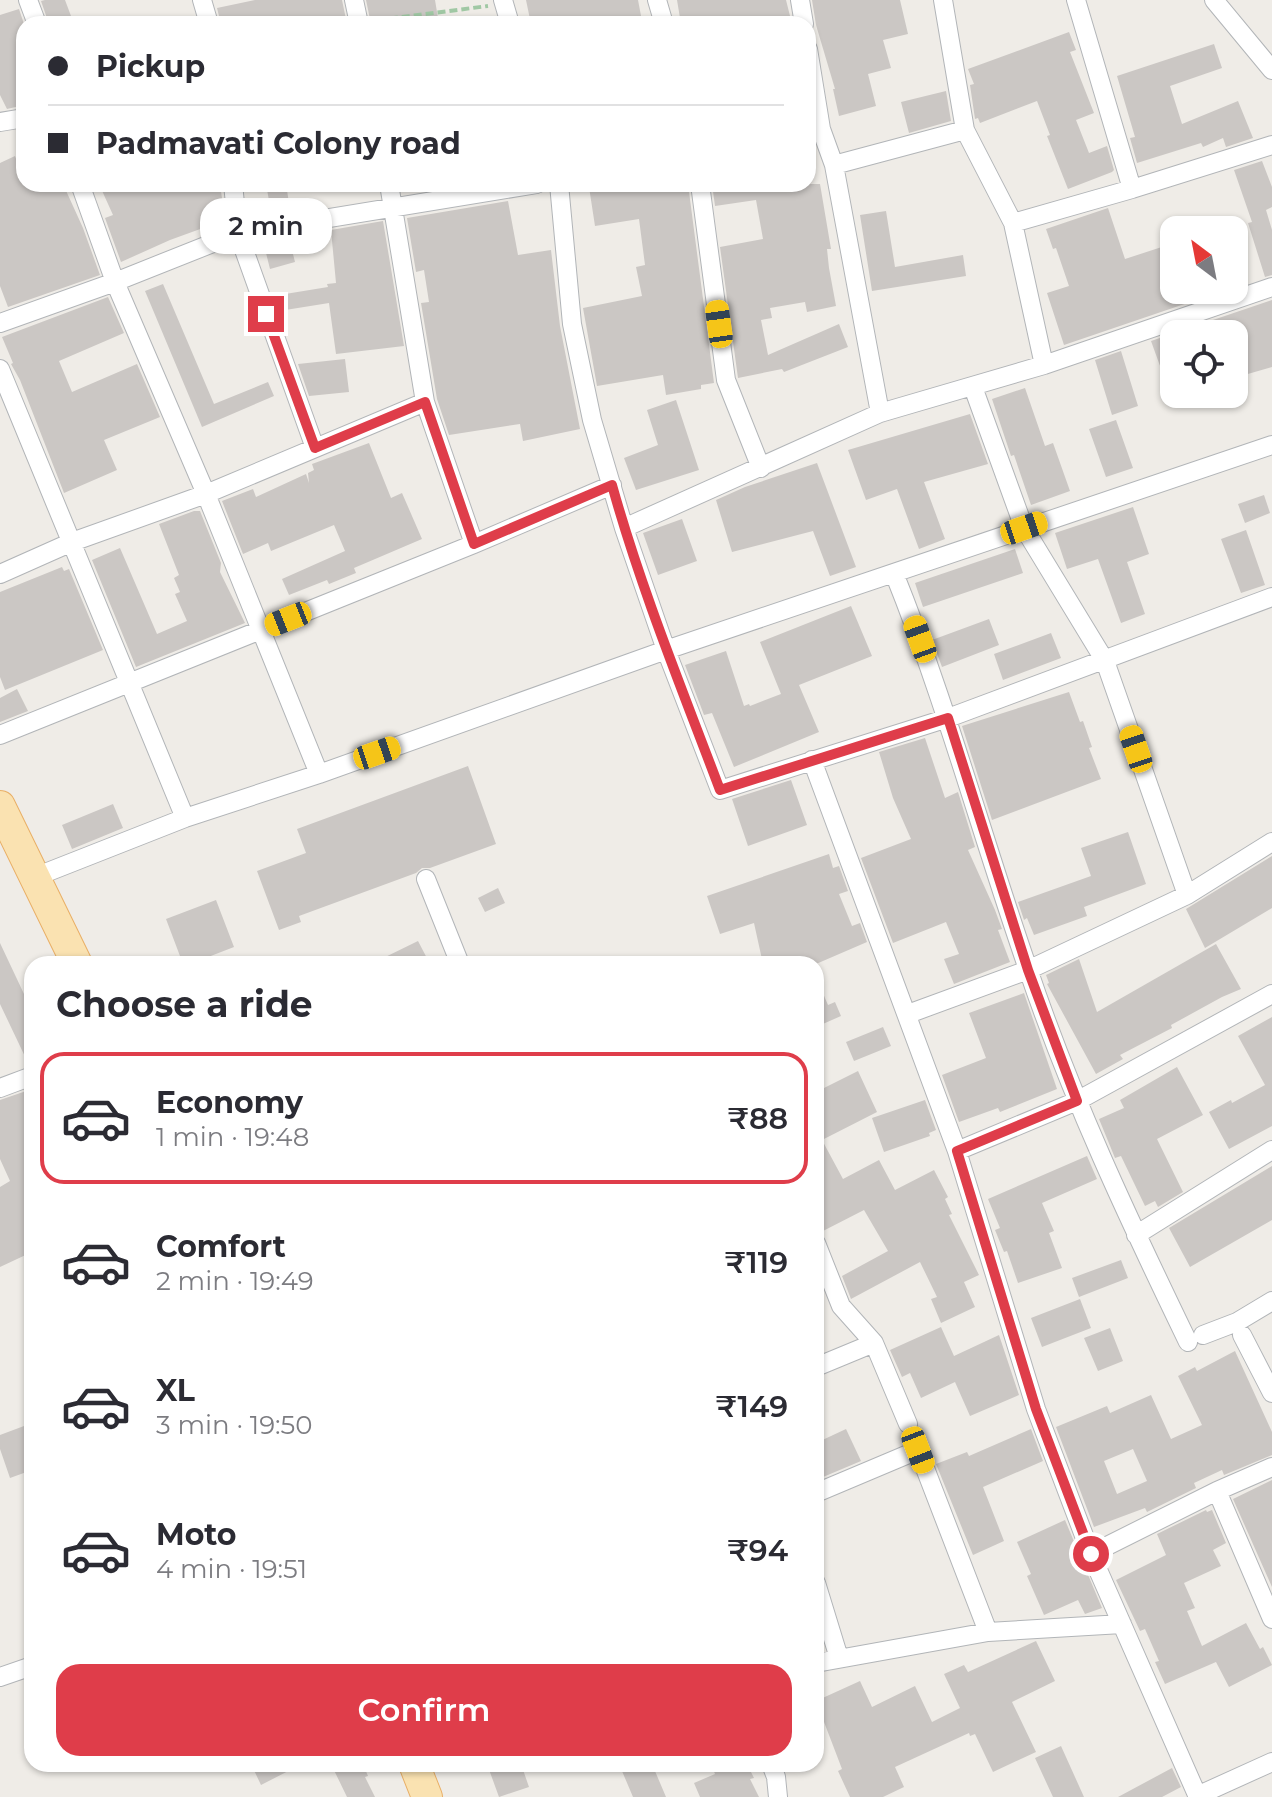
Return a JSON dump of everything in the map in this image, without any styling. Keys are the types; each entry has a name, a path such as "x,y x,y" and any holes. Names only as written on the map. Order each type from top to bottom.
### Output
{"main road":[{"path":"0,806 73,956"},
{"path":"417,1772 427,1797"}],"street":[{"path":"943,0 965,130 1013,223 1044,365"},
{"path":"1076,0 1132,189"},
{"path":"1214,0 1272,70"},
{"path":"834,165 965,130"},
{"path":"816,132 834,165 880,413"},
{"path":"1013,223 1272,145"},
{"path":"83,192 115,282 262,629 319,774"},
{"path":"234,192 238,233 315,448"},
{"path":"390,192 425,402 474,544"},
{"path":"0,323 238,233 487,192"},
{"path":"560,192 572,324 584,392 624,528 666,650 720,790 948,718 1272,597"},
{"path":"701,192 726,380 761,468"},
{"path":"624,528 880,413 1044,365 1272,287"},
{"path":"0,369 185,818"},
{"path":"973,387 1024,528 1105,661 1187,895"},
{"path":"0,574 72,542 206,494 425,402"},
{"path":"35,877 185,818 319,774 666,650 1272,445"},
{"path":"0,735 474,544 612,485"},
{"path":"894,573 948,718 1028,970 1077,1101 1136,1235 1196,1338 1237,1322 1272,1301"},
{"path":"812,760 957,1151 1036,1409 1091,1554 1198,1796 1272,1762"},
{"path":"908,1014 1028,970 1187,895 1272,842"},
{"path":"426,879 457,956"},
{"path":"957,1151 1077,1101 1272,994"},
{"path":"0,1088 24,1079"},
{"path":"1136,1235 1272,1150"},
{"path":"824,1263 841,1306 874,1343 908,1424"},
{"path":"1242,1335 1272,1393"},
{"path":"824,1364 874,1343"},
{"path":"824,1490 918,1450 988,1632"},
{"path":"1091,1554 1272,1467"},
{"path":"1217,1491 1272,1619"},
{"path":"824,1609 839,1658"},
{"path":"824,1661 988,1632 1122,1624"},
{"path":"0,1677 24,1669"},
{"path":"774,1772 778,1797"}],"path":[{"path":"406,16 508,1"}],"building":[{"path":"65,0 71,16 46,16 41,1"},
{"path":"255,0 342,0 345,16 219,16 217,8"},
{"path":"366,0 435,0 438,16 369,16"},
{"path":"526,0 638,0 641,16 529,16"},
{"path":"677,0 786,0 790,16 680,16"},
{"path":"812,0 900,0 908,34 883,40 891,68 868,74 876,106 839,116 835,89"},
{"path":"19,9 21,16 16,16 16,107 7,109 0,95 0,15"},
{"path":"1069,32 1076,50 1070,52 1094,113 1076,120 1089,153 1107,146 1114,170 1068,189 1037,101 980,123 978,118 975,119 970,85 974,84 968,69"},
{"path":"1214,44 1222,68 1170,86 1182,124 1238,101 1253,138 1226,147 1223,138 1203,147 1201,143 1137,163 1130,138 1135,137 1117,76"},
{"path":"946,91 951,121 909,133 901,102"},
{"path":"15,156 16,192 67,192 100,275 8,307 0,286 0,163"},
{"path":"1262,161 1272,187 1272,207 1266,210 1272,230 1272,275 1265,277 1248,223 1252,222 1234,170"},
{"path":"816,184 820,184 831,249 827,249 836,306 807,312 805,302 770,308 772,318 761,320 768,355 839,324 848,347 784,372 782,369 738,378 720,247 763,239 756,200 715,206 713,192 816,192"},
{"path":"103,192 221,192 225,220 121,262 105,218 113,215"},
{"path":"267,192 287,192 289,203 270,206"},
{"path":"590,192 689,192 714,383 701,385 701,389 666,395 663,375 597,386 583,308 642,296 636,267 645,265 639,219 595,226"},
{"path":"508,201 518,255 551,250 560,326 580,429 523,441 520,424 449,435 437,399 421,303 429,302 424,270 416,272 407,218"},
{"path":"1108,208 1125,259 1160,248 1160,304 1184,304 1064,345 1047,293 1069,286 1046,229"},
{"path":"886,211 895,267 963,255 966,276 872,291 860,215"},
{"path":"383,221 404,346 336,354 329,303 279,311 273,296 336,283 331,230"},
{"path":"289,238 295,262 270,269 264,245"},
{"path":"163,284 214,404 268,382 274,396 202,427 145,291"},
{"path":"108,297 124,333 59,361 72,392 137,364 160,417 104,440 117,470 64,493 2,337"},
{"path":"1272,300 1272,367 1248,374 1248,320 1213,320"},
{"path":"1160,338 1160,366 1151,341"},
{"path":"1121,351 1138,406 1112,415 1095,360"},
{"path":"345,359 349,392 309,396 298,364"},
{"path":"1025,388 1045,446 1053,443 1070,491 1031,505 992,399"},
{"path":"676,400 699,470 636,490 624,458 658,445 647,410"},
{"path":"970,414 988,464 924,482 945,539 919,549 897,489 866,500 848,450"},
{"path":"1116,420 1133,468 1106,477 1089,429"},
{"path":"369,443 391,498 402,493 422,539 354,568 356,573 289,595 282,579 345,551 334,525 271,551 268,543 243,554 222,501 253,489 256,497 306,474 309,483 308,473 314,470 312,464"},
{"path":"817,463 856,567 830,576 813,531 732,552 716,500"},
{"path":"1264,495 1270,513 1245,523 1238,504"},
{"path":"1133,507 1149,554 1127,562 1145,614 1121,623 1098,559 1067,569 1055,533"},
{"path":"200,511 221,563 220,572 245,623 136,667 92,560 120,548 157,634 187,621 175,594 180,592 174,578 179,575 159,524"},
{"path":"682,519 697,561 658,575 643,533"},
{"path":"1246,530 1265,585 1241,593 1221,539"},
{"path":"1015,549 1023,573 923,607 915,583"},
{"path":"62,567 64,571 69,569 103,650 5,690 0,677 0,592"},
{"path":"851,606 872,656 799,685 819,732 734,767 712,713 704,715 685,665 726,651 744,706 750,706 781,694 760,642"},
{"path":"989,619 999,645 942,667 932,640"},
{"path":"1051,633 1061,658 1003,680 994,654"},
{"path":"17,689 28,711 0,722 0,698"},
{"path":"1069,692 1080,722 1083,721 1101,779 992,820 962,726"},
{"path":"925,738 945,798 958,792 975,847 968,850 995,910 1002,929 998,930 1010,962 954,984 944,959 959,954 946,922 893,943 861,858 911,839 893,798 879,752"},
{"path":"468,766 496,844 430,868 422,868 416,873 299,916 301,922 279,930 257,871 306,853 297,829"},
{"path":"791,780 807,825 748,846 732,799"},
{"path":"113,804 123,828 72,849 62,825"},
{"path":"1128,832 1146,884 1084,907 1087,916 1034,935 1027,918 1024,920 1018,902 1091,876 1081,848"},
{"path":"829,854 833,868 839,866 848,891 839,894 852,926 860,923 867,942 824,961 824,956 761,956 754,923 720,934 707,896"},
{"path":"1272,856 1272,908 1205,948 1186,909"},
{"path":"498,888 505,903 485,912 478,898"},
{"path":"216,900 234,947 211,956 180,956 166,919"},
{"path":"418,941 426,956 387,956"},
{"path":"0,943 24,994 24,1054 0,1004"},
{"path":"1216,944 1241,989 1171,1025 1172,1028 1120,1055 1123,1059 1096,1074 1047,984 1046,975 1079,959 1097,1012"},
{"path":"1024,993 1057,1089 1000,1112 998,1108 959,1122 942,1075 986,1058 969,1013"},
{"path":"824,996 828,1005 835,1002 841,1016 824,1023"},
{"path":"1272,1017 1272,1126 1229,1149 1209,1112 1265,1085 1238,1036"},
{"path":"883,1027 891,1046 854,1061 846,1042"},
{"path":"1177,1067 1203,1115 1157,1139 1183,1192 1158,1207 1155,1201 1145,1206 1121,1156 1115,1158 1099,1119 1124,1108 1120,1100"},
{"path":"858,1071 877,1112 824,1139 824,1088"},
{"path":"24,1092 24,1256 0,1267 0,1187 10,1181 0,1159 0,1100"},
{"path":"925,1100 936,1130 929,1133 930,1136 884,1152 872,1118"},
{"path":"824,1144 843,1179 879,1160 895,1190 934,1170 948,1197 945,1199 952,1214 949,1215 979,1275 964,1282 975,1307 941,1323 931,1299 937,1297 920,1262 851,1299 842,1276 888,1251 864,1210 824,1230"},
{"path":"1087,1156 1097,1179 1042,1203 1054,1231 1049,1233 1062,1268 1018,1283 1007,1251 1004,1252 995,1230 1000,1228 988,1199"},
{"path":"1272,1166 1272,1220 1190,1267 1169,1228"},
{"path":"1121,1260 1128,1278 1079,1297 1072,1278"},
{"path":"1080,1299 1091,1328 1042,1347 1031,1318"},
{"path":"941,1327 954,1356 999,1335 1019,1395 970,1416 955,1382 921,1398 910,1373 902,1377 890,1350"},
{"path":"1110,1328 1123,1361 1098,1371 1084,1338"},
{"path":"1235,1351 1272,1432 1272,1455 1224,1475 1222,1470 1194,1483 1196,1488 1147,1512 1145,1508 1094,1527 1056,1427 1107,1406 1110,1413 1151,1395 1171,1439 1202,1425 1178,1376 1195,1367 1197,1371","holes":["1133,1449 1147,1481 1117,1494 1104,1461"]},
{"path":"24,1426 24,1473 10,1478 0,1449 0,1435"},
{"path":"846,1429 861,1461 824,1477 824,1439"},
{"path":"1031,1429 1043,1461 983,1487 1004,1541 973,1555 936,1464 967,1452 969,1456"},
{"path":"1272,1480 1272,1587 1233,1499"},
{"path":"1212,1510 1226,1543 1213,1550 1221,1566 1184,1583 1195,1608 1187,1611 1202,1646 1246,1623 1272,1665 1229,1687 1216,1662 1165,1684 1145,1629 1140,1631 1116,1580 1166,1555 1157,1534"},
{"path":"1065,1520 1102,1608 1085,1614 1078,1600 1044,1615 1027,1576 1031,1574 1017,1542"},
{"path":"1036,1641 1055,1681 1012,1702 1036,1752 993,1772 975,1734 970,1736 969,1733 895,1767 904,1787 883,1797 850,1797 838,1771 842,1769 824,1722 824,1697 860,1681 872,1707 915,1686 932,1722 960,1708 944,1674 964,1665 968,1672"},
{"path":"1061,1746 1084,1797 1053,1797 1035,1758"},
{"path":"1172,1768 1181,1787 1162,1797 1118,1797"},
{"path":"255,1772 286,1772 261,1785"},
{"path":"335,1772 366,1772 368,1776 365,1777 375,1797 347,1797"},
{"path":"490,1772 524,1772 529,1787 499,1797"},
{"path":"622,1772 655,1772 666,1797 633,1797"},
{"path":"751,1772 754,1778 750,1779 759,1797 700,1797 694,1783 715,1774"}],"route":[{"path":"266,314 315,448 425,402 474,544 612,485 666,650 720,790 948,718 1028,970 1077,1101 957,1151 1036,1409 1091,1554"}]}
